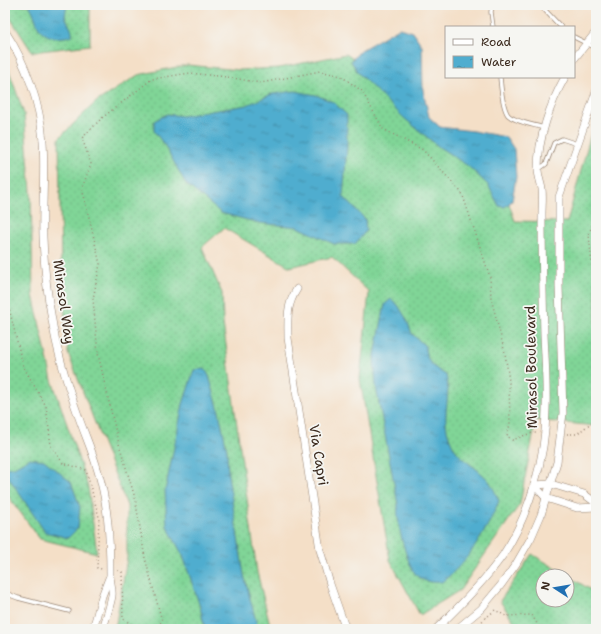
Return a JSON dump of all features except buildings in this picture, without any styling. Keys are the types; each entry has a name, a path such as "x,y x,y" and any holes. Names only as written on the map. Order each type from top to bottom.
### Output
{"street":[{"name":"Mirasol Way","path":"5,31 17,51 27,74 40,119 44,165 44,251 50,308 58,350 68,386 97,467 107,508 111,555 110,573 112,594 103,629"},
{"path":"575,58 596,32"},
{"name":"Mirasol Boulevard","path":"436,629 468,598 503,555 516,532 534,485 542,457 546,410 542,191 538,170 544,128 558,90 564,78"},
{"name":"Mirasol Boulevard","path":"457,629 480,609 501,585 516,564 541,515 557,462 563,413 559,286 559,197 596,92"},
{"name":"Via Capri","path":"297,289 291,299 288,310 288,338 320,550 330,584 346,627"},
{"path":"534,485 551,484 584,494 596,503"},
{"path":"534,485 546,498 577,508 596,507"},
{"name":"Mirasol Way","path":"93,629 110,573"}],"lane":[{"path":"492,5 491,12 493,26"},
{"path":"540,5 559,26"},
{"path":"575,38 596,48"},
{"path":"500,78 504,108 508,114 512,118 544,128"},
{"path":"538,170 546,164 554,143 562,139 577,144"},
{"path":"5,593 18,598 69,611"}],"path":[{"path":"155,629 162,621 145,558 136,498 117,437 98,354 93,298 100,264 82,188 91,164 82,138 102,118 152,79 190,73 227,77 261,84 320,71 341,76 362,90 384,129 423,150 462,192 490,277 491,298 505,353 509,381 510,424 507,436 512,440 532,433 545,434"},
{"path":"596,214 589,234 596,308"},
{"path":"5,300 8,304 23,366 46,406 51,446 63,463 86,470 99,517 97,568 110,573 122,572 123,619 136,627 150,629"},
{"path":"561,434 576,434 596,419"},
{"path":"473,629 495,610 506,616 532,615 540,629"}],"green space":[{"path":"5,5 90,5 90,45 32,52 5,10"},
{"path":"346,54 377,76 503,187 515,221 567,222 590,137 596,124 596,426 536,420 520,504 460,590 420,615 390,560 360,379 369,292 332,257 290,267 224,228 202,247 222,293 223,323 257,572 271,629 115,629 127,558 127,506 68,353 61,268 59,138 96,102 138,75 187,65 240,70 279,68"},
{"path":"5,59 24,114 31,191 33,295 52,380 88,487 97,553 40,539 5,492"},
{"path":"532,554 555,568 535,568 535,608 575,608 575,580 596,593 596,629 519,629 500,601"}],"water":[{"path":"29,5 67,5 65,16 72,31 72,36 53,37 45,34 38,26"},
{"path":"399,28 413,32 422,46 423,90 429,117 440,127 506,137 514,149 516,177 512,201 505,207 499,206 488,185 468,166 439,147 404,118 358,73 351,61 361,50"},
{"path":"295,91 316,95 333,102 347,115 347,148 343,196 365,219 366,231 355,244 334,244 298,227 259,223 221,213 186,184 165,146 154,131 154,121 167,114 182,116 247,105 272,94"},
{"path":"391,299 398,305 407,320 412,334 425,346 428,360 438,370 446,375 448,392 446,423 447,431 453,446 464,460 486,477 499,501 476,545 452,574 442,582 423,580 414,572 402,539 398,520 398,505 376,387 374,360 385,304"},
{"path":"205,369 209,376 218,407 227,450 228,475 244,575 258,629 205,629 200,607 183,556 167,526 165,491 183,404 194,370"},
{"path":"30,458 44,460 71,482 80,507 78,528 68,538 45,532 5,472 5,468 14,467"}]}
